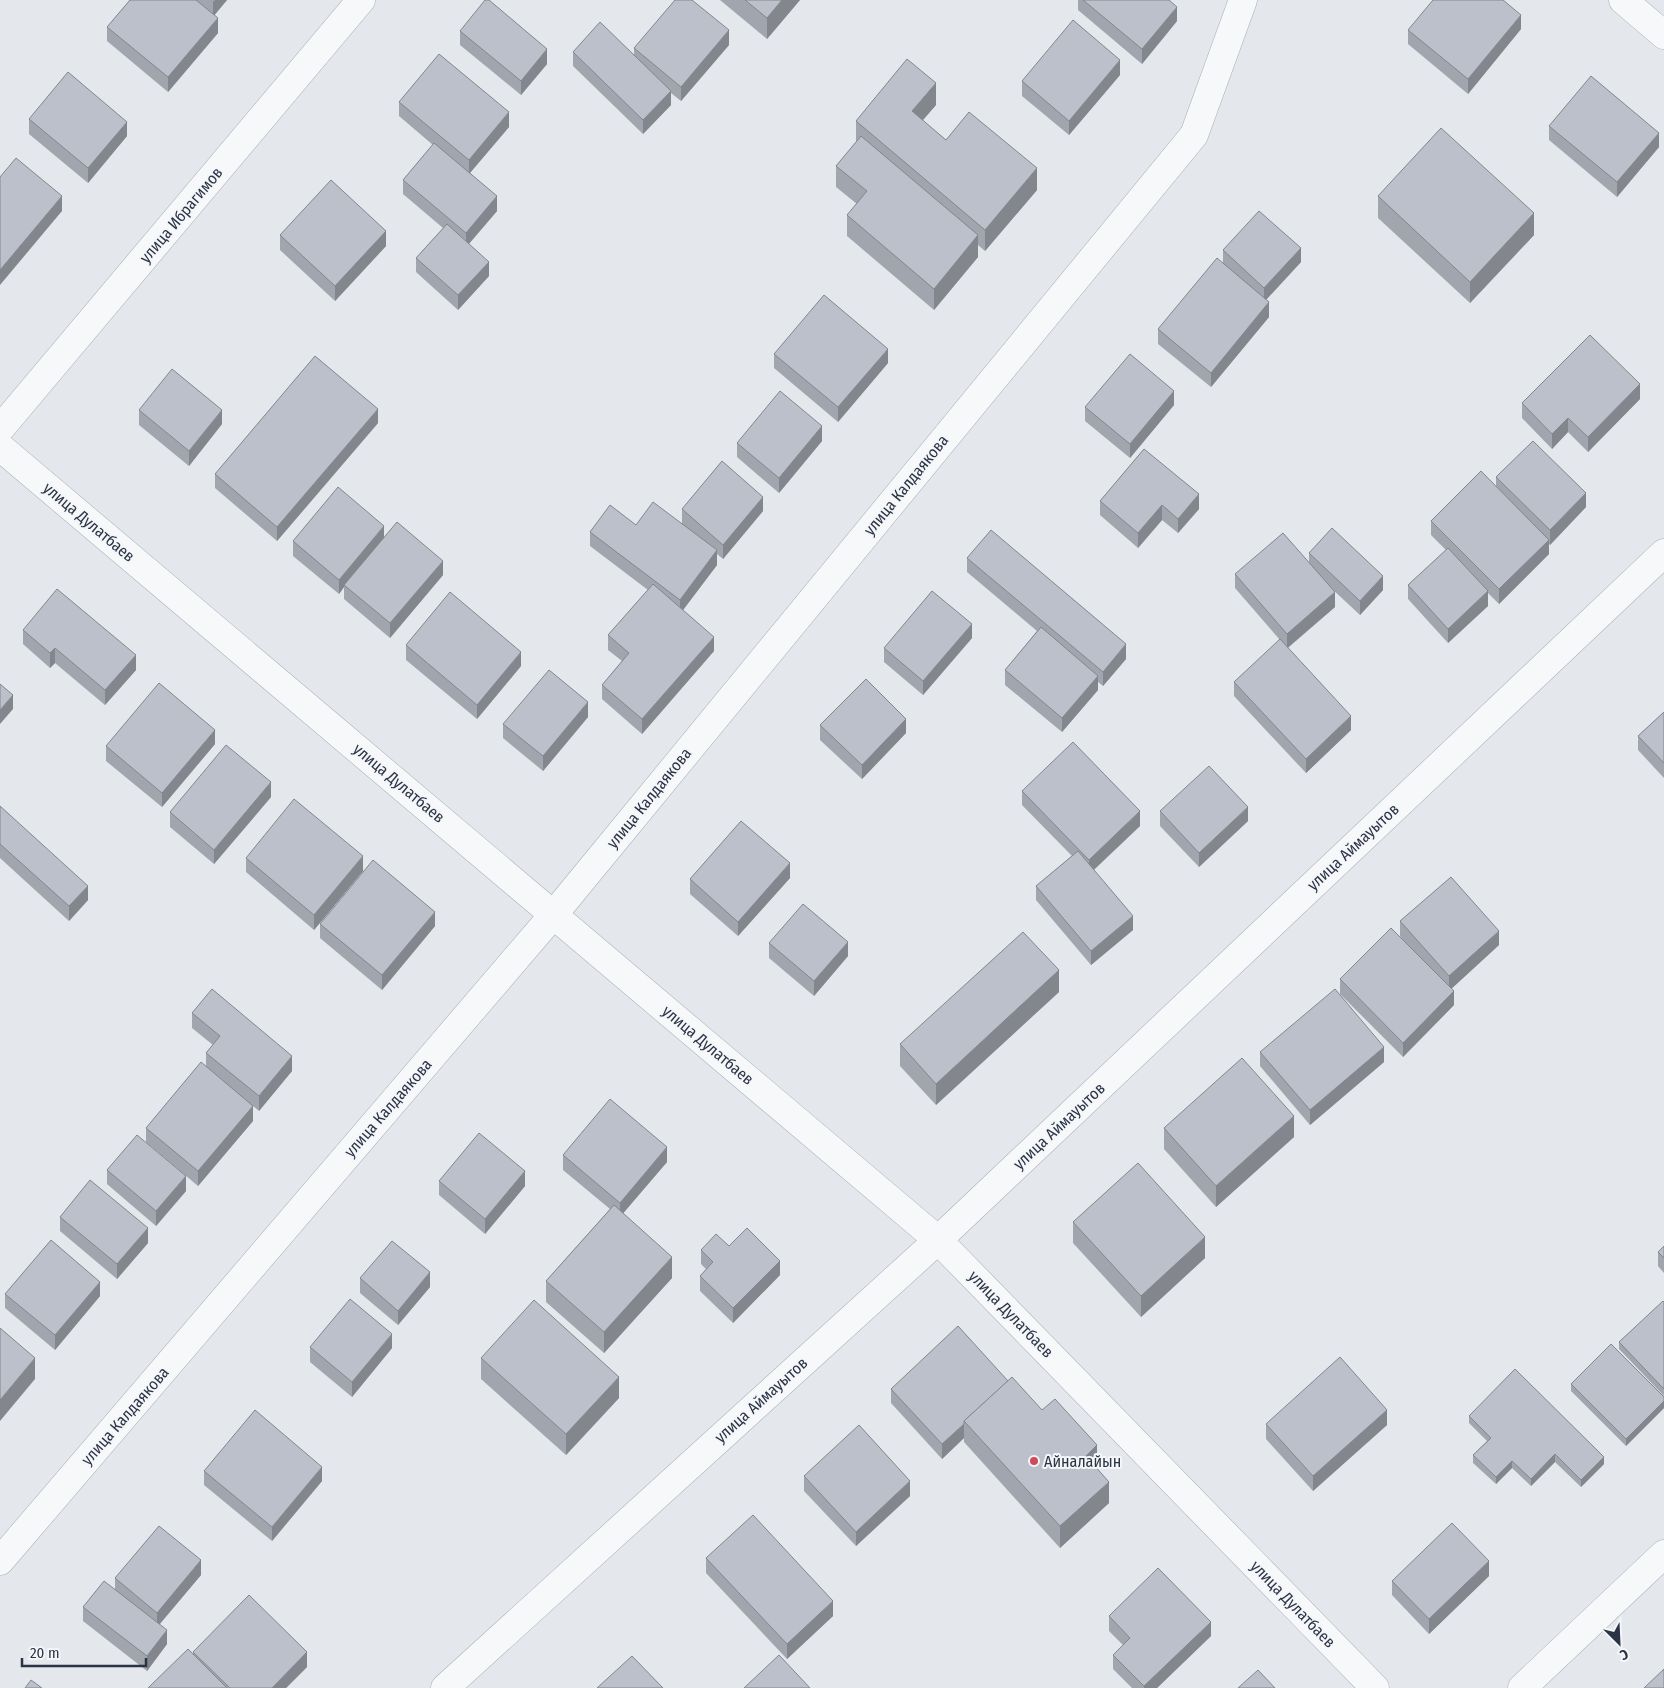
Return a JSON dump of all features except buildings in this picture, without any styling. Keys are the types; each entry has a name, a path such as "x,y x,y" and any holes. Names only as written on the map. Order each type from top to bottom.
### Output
{"street":[{"name":"улица Ибрагимов","path":"0,429 361,0"},
{"name":"улица Калдаякова","path":"0,1561 554,914 1194,135 1243,0"},
{"path":"1623,0 1664,35"},
{"name":"улица Дулатбаев","path":"0,447 938,1240 1375,1688"},
{"name":"улица Аймауытов","path":"444,1688 938,1240 1664,553"},
{"path":"1522,1688 1664,1554"}],"place":[{"name":"Айналайын","path":"1034,1461"}]}
